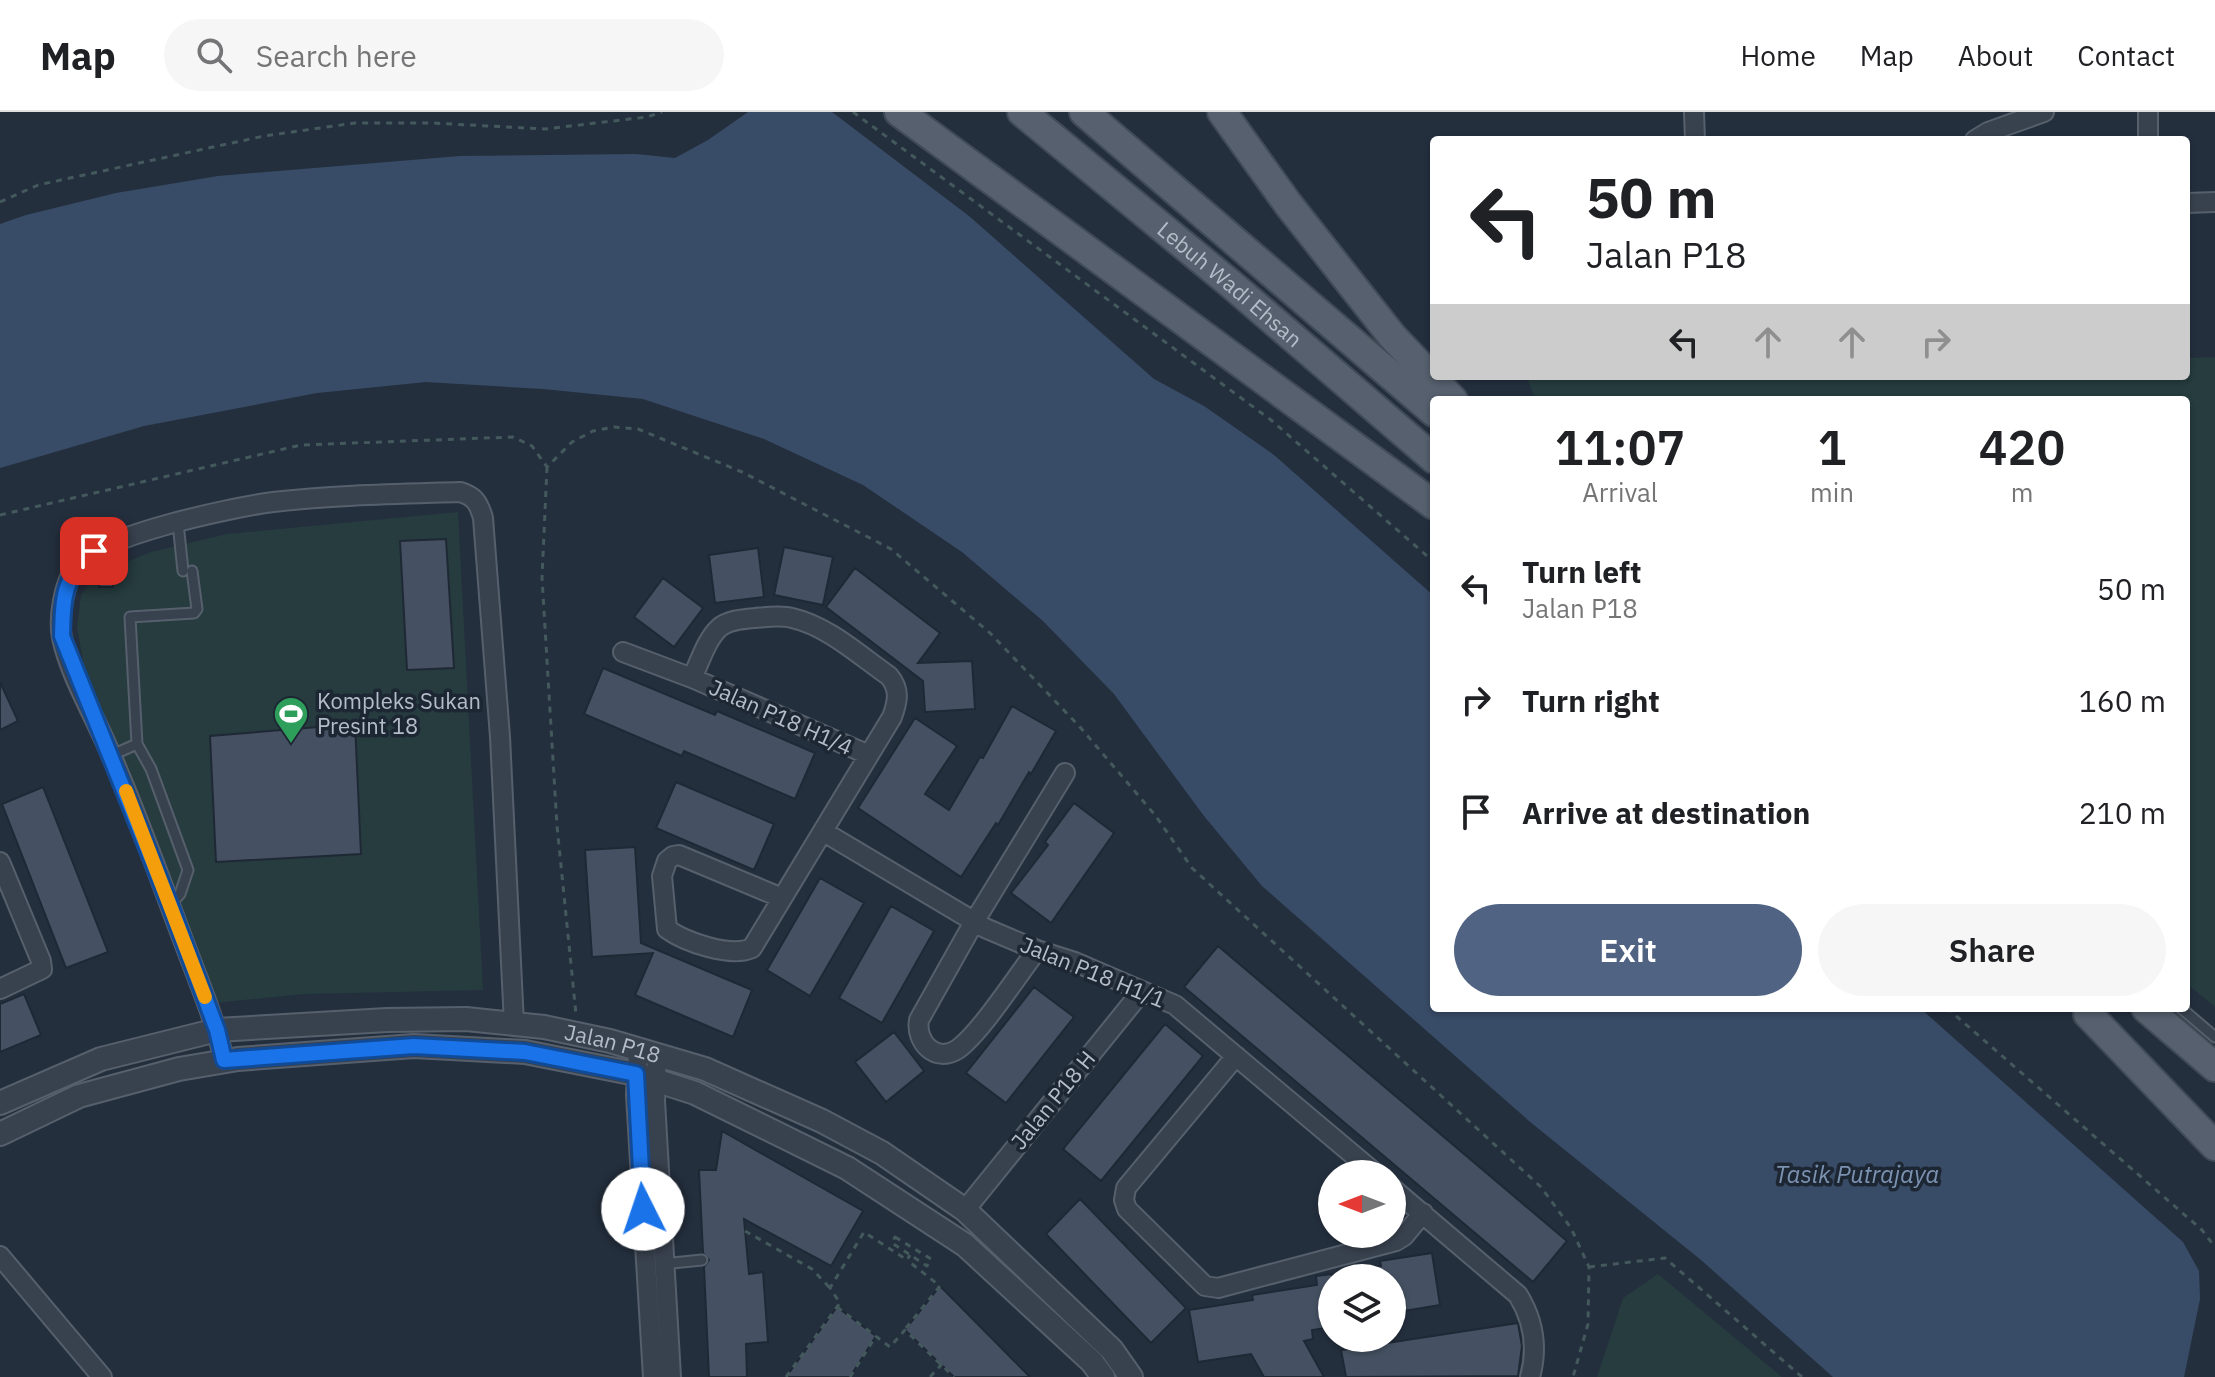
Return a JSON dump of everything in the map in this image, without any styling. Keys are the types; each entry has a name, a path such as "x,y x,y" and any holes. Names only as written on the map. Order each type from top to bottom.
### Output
{"main road":[{"path":"899,112 1430,502"},
{"name":"Lebuh Wadi Ehsan","path":"1022,112 1232,285 1430,456"},
{"name":"Lebuh Wadi Ehsan","path":"1084,112 1430,409"},
{"path":"1222,112 1288,204 1392,336 1430,376"},
{"path":"1434,380 1449,396"},
{"path":"2086,1012 2215,1122"},
{"path":"2086,1012 2215,1146"},
{"path":"2151,1012 2215,1067"}],"street":[{"path":"1694,112 1695,136"},
{"path":"1982,136 2044,112"},
{"path":"2148,112 2148,136"},
{"path":"2190,203 2215,202"},
{"path":"224,1060 217,1030 170,905 112,755 69,658 62,636 66,589 76,566 94,551 116,540 178,523 286,502 460,492 479,503 483,518 500,737 514,1024"},
{"name":"Jalan P18 H1/4","path":"692,678 716,630 730,622 768,617 792,618 823,630 896,684 898,696 892,717 752,948 745,952 724,952 667,929 662,876 664,867 673,856 679,855 782,898"},
{"name":"Jalan P18 H1/4","path":"623,652 692,678 869,755"},
{"path":"1037,950 965,1042 951,1052 936,1052 923,1043 919,1020 974,922 1065,773"},
{"name":"Jalan P18 H1/1","path":"824,832 974,922 1175,1005 1359,1160"},
{"path":"0,862 7,898 41,961 42,969 0,989"},
{"name":"Jalan P18 H","path":"965,1210 1142,991"},
{"name":"Jalan P18","path":"0,1103 101,1059 217,1030 387,1020 466,1019 580,1035 647,1051 705,1069 822,1121 882,1153 965,1210 1112,1350 1131,1377"},
{"name":"Jalan P18","path":"0,1134 79,1096 224,1060 414,1046 525,1052 646,1076 695,1093 847,1168 965,1245 1092,1362 1103,1377"},
{"path":"647,1051 646,1076 655,1101 653,1377"},
{"path":"1236,1056 1126,1188 1124,1200 1127,1209 1205,1286 1218,1288 1396,1241 1423,1213"},
{"path":"1406,1199 1518,1295 1530,1315 1535,1358 1530,1377"},
{"path":"0,1256 102,1377"},
{"path":"656,1265 671,1377"}],"lane":[{"path":"170,905 180,894 188,870 151,769 137,744 130,617 194,613 197,609 178,523"},
{"path":"112,755 137,744"},
{"path":"2186,1012 2215,1037"},
{"path":"656,1265 702,1260"}],"path":[{"path":"0,202 38,185 264,136 355,123 432,123 545,129 662,112"},
{"path":"853,112 1271,420 1430,559"},
{"path":"547,467 542,578 547,666 557,826 574,1006 580,1035"},
{"path":"1952,1012 2202,1230 2215,1247"},
{"path":"745,1231 812,1269 840,1303 786,1377"},
{"path":"830,1288 864,1232 909,1257 927,1266 931,1259 895,1237 892,1243 909,1257 940,1286 890,1347 837,1307"},
{"path":"1589,1267 1665,1258 1802,1377"},
{"path":"905,1330 954,1377"},
{"path":"850,1377 876,1336"},
{"path":"930,1377 942,1364"}],"green space":[{"path":"2215,357 2215,1007 2190,986 2190,396 1534,396 1528,380 2190,380 2190,358"},
{"name":"Kompleks Sukan Presint 18","path":"458,512 483,990 304,994 215,1003 85,672 77,627 81,595 99,573 151,552 227,534"},
{"path":"1658,1274 1782,1377 1597,1377 1623,1298"}],"water":[{"name":"Tasik Putrajaya","path":"748,112 832,112 969,216 1154,379 1204,406 1274,455 1430,592 1430,1012 1924,1012 2183,1242 2199,1271 2200,1299 2184,1377 1833,1377 1701,1260 1529,1121 1262,886 1204,816 1114,694 1043,621 962,552 863,485 764,439 643,399 426,382 317,393 144,426 0,468 0,224 116,193 218,176 460,156 636,154 675,158"}],"building":[{"path":"446,539 454,668 407,670 400,541"},
{"path":"784,547 833,557 823,605 774,595"},
{"path":"758,548 764,597 715,603 709,555"},
{"path":"855,568 940,633 918,663 972,661 975,709 925,712 923,681 826,607"},
{"path":"99,571 113,571 113,587 99,587"},
{"path":"663,578 703,608 674,647 634,617"},
{"path":"603,668 715,715 717,711 815,753 795,799 684,751 682,756 584,714"},
{"path":"0,682 18,721 0,730"},
{"path":"1012,706 1056,731 998,825 996,823 961,877 858,808 915,718 957,746 925,794 949,810"},
{"path":"355,724 361,854 216,862 210,736"},
{"path":"676,782 774,824 754,870 656,828"},
{"path":"43,787 108,952 66,968 2,804"},
{"path":"1074,803 1114,833 1051,923 1011,893 1048,845 1045,842"},
{"path":"635,847 641,943 752,990 733,1037 635,995 653,953 592,957 585,850"},
{"path":"820,878 864,903 810,996 767,970"},
{"path":"891,906 934,931 882,1023 839,998"},
{"path":"1218,946 1567,1241 1533,1282 1406,1175 1406,1160 1389,1160 1184,987"},
{"path":"1034,987 1074,1017 1006,1103 966,1073"},
{"path":"24,994 41,1035 0,1052 0,1004"},
{"path":"1165,1024 1203,1056 1101,1181 1063,1149"},
{"path":"894,1032 924,1071 886,1102 855,1062"},
{"path":"722,1131 863,1211 831,1266 744,1219 749,1274 763,1272 768,1342 746,1344 747,1377 709,1377 704,1267 709,1260 703,1253 699,1170 716,1170"},
{"path":"1080,1199 1186,1308 1151,1343 1046,1234"},
{"path":"1432,1253 1440,1305 1406,1311 1406,1264 1381,1264 1380,1261"},
{"path":"1318,1276 1318,1329 1312,1330 1313,1339 1304,1341 1324,1377 1264,1377 1251,1354 1198,1362 1189,1310 1253,1300 1252,1295 1317,1285"},
{"path":"940,1286 1030,1377 954,1377 905,1330"},
{"path":"837,1307 876,1336 850,1377 786,1377"},
{"path":"1518,1323 1522,1346 1518,1376 1346,1377 1341,1352 1406,1352 1406,1340"}],"slow traffic":[{"path":"126,791 205,997"}],"place":[{"name":"Kompleks Sukan Presint 18","path":"291,745"}],"route":[{"path":"94,551 76,566 66,589 62,636 170,905 217,1030 224,1060 414,1046 525,1052 636,1074 643,1209"}]}
